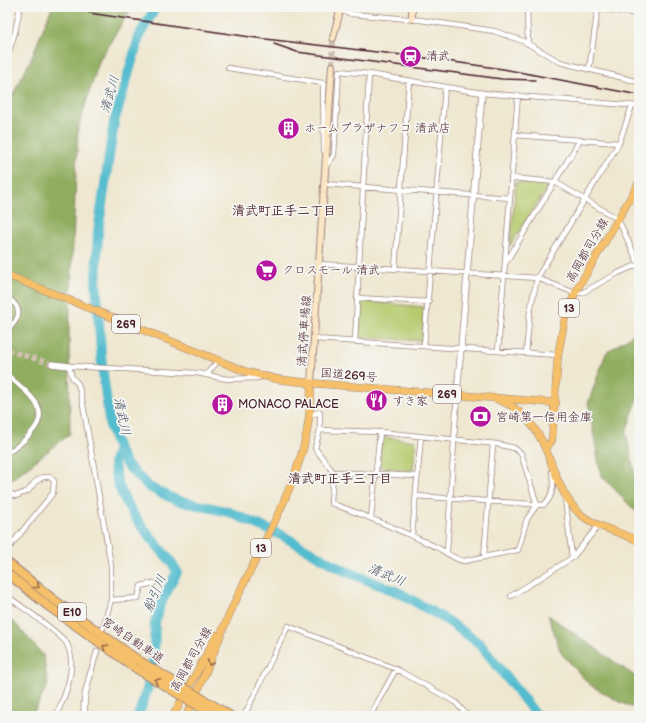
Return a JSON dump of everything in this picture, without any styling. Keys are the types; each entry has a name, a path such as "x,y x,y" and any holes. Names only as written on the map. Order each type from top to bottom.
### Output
{"highway":[{"name":"宮崎自動車道","path":"7,562 59,603 138,660 231,716"},
{"name":"宮崎自動車道","path":"7,573 48,606 137,669 214,716"}],"main road":[{"path":"412,7 412,19"},
{"path":"333,38 340,9"},
{"name":"清武停車場線","path":"312,383 327,165 332,66"},
{"name":"高岡都司分線","path":"546,448 552,440 556,403 558,355 565,318 575,293 639,183"},
{"name":"国道269号","path":"7,275 217,362 247,372 276,379 312,383 494,398 513,406 535,427 546,448 564,493 580,513 599,525 639,540"},
{"name":"高岡都司分線","path":"186,716 200,688 230,614 286,494 303,450 310,415 312,383"},
{"path":"494,398 556,403"},
{"name":"高岡都司分線","path":"173,716 230,614"}],"street":[{"path":"7,58 15,32 20,7"},
{"path":"527,7 528,44"},
{"path":"588,7 639,14"},
{"path":"589,70 598,8"},
{"path":"340,9 352,14 412,19 494,31 511,36 560,62 639,82"},
{"path":"228,68 323,83 324,151 327,165"},
{"path":"327,165 334,155 339,71 409,80 482,93 639,106"},
{"path":"355,342 369,74"},
{"path":"395,269 409,80"},
{"path":"424,346 432,271 445,87"},
{"path":"447,552 457,395 482,93"},
{"path":"498,351 518,95"},
{"path":"526,353 530,310 537,278 619,144 632,106"},
{"path":"515,135 619,144"},
{"path":"505,265 580,140"},
{"path":"319,264 537,278 575,293 582,293 618,273 639,265 618,219 555,182 511,178"},
{"path":"325,184 510,198"},
{"path":"7,297 16,305 18,315 16,321 7,331"},
{"path":"357,298 429,302"},
{"path":"315,339 558,355"},
{"path":"206,375 217,362"},
{"path":"52,364 197,373 227,379 276,379"},
{"path":"68,366 72,377 78,384 111,564 111,600 103,628"},
{"path":"7,374 32,398 39,408 41,415 33,431 19,445 7,453"},
{"path":"310,415 320,412 320,430 314,448 333,472 331,502 412,536 447,552 458,560 464,561 518,550 527,519 537,505"},
{"path":"320,430 380,432 493,444 514,448 521,454 537,505"},
{"path":"371,518 380,432"},
{"path":"412,536 421,436"},
{"path":"484,557 493,444"},
{"path":"416,496 544,505 548,501 555,485 546,448"},
{"path":"333,472 417,476"},
{"path":"7,492 16,496 23,494 43,477 50,477 54,481 53,493 7,550"},
{"path":"564,493 572,558"},
{"path":"511,596 572,558 599,525"},
{"path":"111,600 138,598 141,586 154,583"},
{"path":"7,596 60,636 68,645 70,656 70,674 64,698 56,716"},
{"path":"244,716 288,626 396,668 455,702 468,716"},
{"path":"85,716 84,706 86,690 97,651"},
{"path":"370,716 396,668"}],"green space":[{"path":"52,7 132,7 100,59 78,128 69,333 70,434 7,483 7,106 30,61"},
{"path":"516,182 549,185 510,246"},
{"path":"361,301 424,307 422,341 359,337"},
{"path":"639,330 639,395 626,432 637,484 639,487 639,515 601,475 588,403 606,353"},
{"path":"382,437 416,441 412,471 379,467"},
{"path":"548,615 639,679 639,710 620,702 590,685 561,653"},
{"path":"7,619 15,623 43,655 48,684 32,716 7,716"}],"waterway":[{"name":"清武川","path":"156,7 140,34 114,122 98,232 96,281 102,366 110,427 118,449 126,464 149,487 176,500 229,512 283,536 343,570 400,593 448,621 480,644 537,716"},
{"name":"船引川","path":"118,449 114,464 123,496 141,526 170,560 177,572 160,605 155,622 154,657 147,690 138,716"}],"tunnel":[{"path":"332,66 333,38"},
{"path":"7,350 52,364"}],"railway":[{"path":"89,13 257,38 411,56 503,69 639,95"},
{"path":"274,44 297,52 502,79 535,80"}],"place":[{"name":"清武","path":"411,56"},
{"name":"ホームプラザナフコ 清武店","path":"288,128"},
{"name":"クロスモール 清武","path":"267,270"},
{"name":"すき家","path":"377,401"},
{"name":"MONACO PALACE","path":"223,404"},
{"name":"宮崎第一信用金庫","path":"480,417"}],"district":[{"name":"清武町正手二丁目","path":"284,210"},
{"name":"清武町正手三丁目","path":"340,478"}]}
